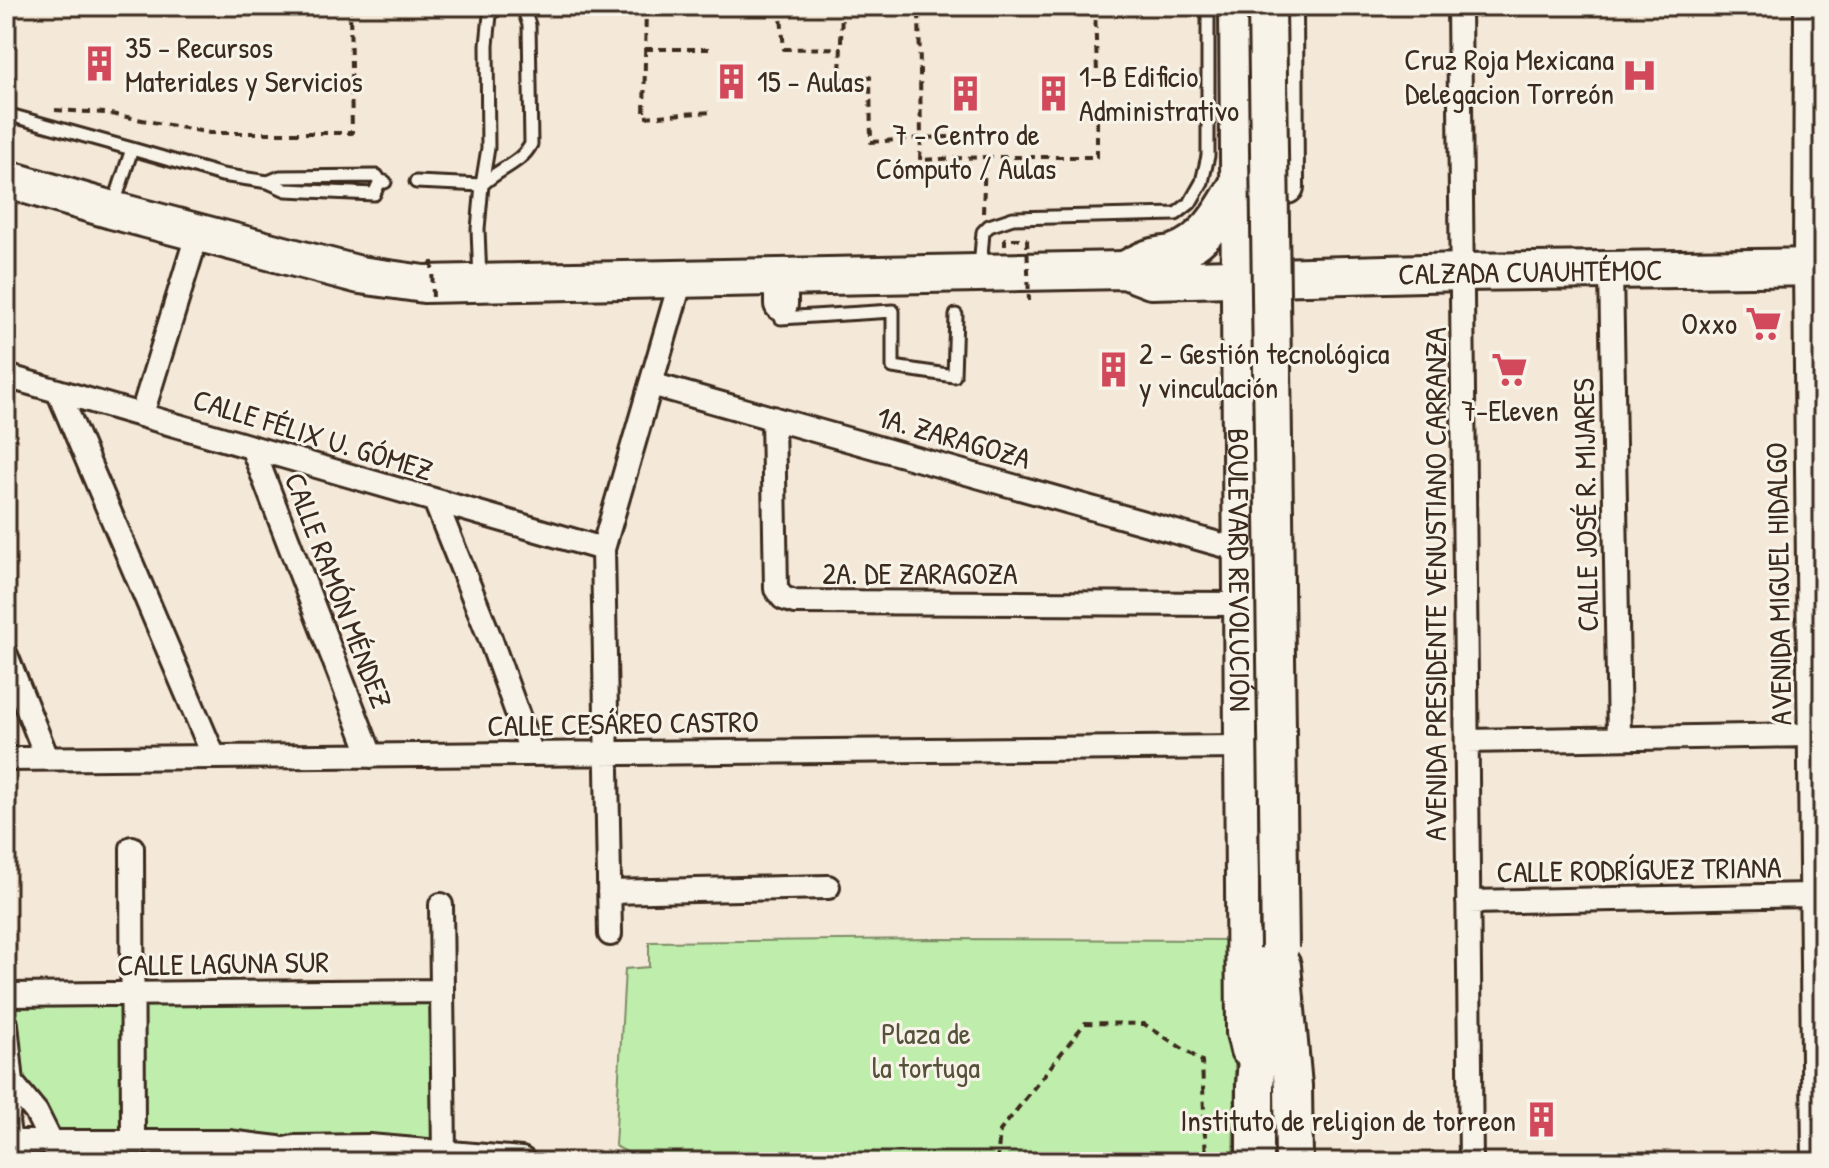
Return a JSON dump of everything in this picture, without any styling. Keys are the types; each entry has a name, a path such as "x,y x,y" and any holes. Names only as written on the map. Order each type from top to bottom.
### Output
{"main road":[{"name":"BOULEVARD REVOLUCIÓN","path":"1236,6 1243,1033 1255,1086"},
{"name":"BOULEVARD REVOLUCIÓN","path":"1254,6 1272,948 1293,1086 1294,1162"},
{"name":"BOULEVARD REVOLUCIÓN","path":"1255,1162 1255,1086 1272,948 1267,6"},
{"path":"1286,6 1293,1086"},
{"path":"6,179 360,275 414,284 681,280 781,291 980,273 1125,270 1151,257 1172,254 1185,248 1205,233 1237,186"},
{"name":"CALZADA CUAUHTÉMOC","path":"1125,270 1151,280 1814,268"},
{"path":"1239,450 1267,439 1286,443 1289,449"}],"street":[{"name":"AVENIDA PRESIDENTE VENUSTIANO CARRANZA","path":"1459,6 1471,1162"},
{"name":"AVENIDA MIGUEL HIDALGO","path":"1806,6 1814,268 1810,735 1814,1162"},
{"path":"142,414 198,232"},
{"name":"CALLE JOSÉ R. MIJARES","path":"1611,270 1619,738"},
{"path":"610,934 603,549 681,280"},
{"name":"CALLE FÉLIX U. GÓMEZ","path":"6,376 603,549"},
{"name":"1A. ZARAGOZA","path":"651,384 1240,550"},
{"path":"58,391 214,757"},
{"name":"2A. DE ZARAGOZA","path":"773,418 776,589 783,598 795,602 1240,604"},
{"name":"CALLE RAMÓN MÉNDEZ","path":"252,447 371,756"},
{"path":"435,501 532,754"},
{"path":"6,655 47,758"},
{"path":"1467,741 1810,735"},
{"name":"CALLE CESÁREO CASTRO","path":"6,759 1241,747"},
{"path":"132,848 133,1142"},
{"path":"609,892 828,887"},
{"name":"CALLE RODRÍGUEZ TRIANA","path":"1468,902 1811,895"},
{"path":"441,905 444,1154"},
{"name":"CALLE LAGUNA SUR","path":"6,995 440,991"},
{"path":"6,1024 12,1083 7,1109 12,1149 56,1152 133,1142 228,1142 295,1150 369,1149 521,1162"},
{"path":"12,1083 36,1112 56,1152"},
{"path":"235,1162 295,1150"}],"lane":[{"path":"481,284 478,229 488,148 487,45 490,15 497,8 505,6"},
{"path":"482,185 491,175 527,152 531,144 529,25 523,7 517,6"},
{"path":"980,273 983,232 989,226 1013,218 1176,214 1190,203 1202,182 1208,156 1208,6"},
{"path":"6,114 222,175 268,182 280,177 377,176 382,181"},
{"path":"112,210 132,149"},
{"path":"416,182 482,185"},
{"path":"781,291 781,318 893,311 893,367 954,376 956,315"}],"path":[{"path":"49,110 106,113 210,133 352,133 350,6"},
{"path":"646,6 644,117 712,112"},
{"path":"780,6 784,49 841,48"},
{"path":"842,6 840,79 870,77 871,142 949,137"},
{"path":"919,6 920,160 1097,157 1097,111"},
{"path":"1095,6 1097,74"},
{"path":"645,49 712,49"},
{"path":"983,232 985,157"},
{"path":"1005,239 1027,239 1029,301"},
{"path":"432,261 433,300"},
{"path":"997,1162 1000,1131 1085,1023 1144,1024 1202,1061 1206,1162"}],"green space":[{"name":"Plaza de la tortuga","path":"1238,940 1233,1162 646,1162 615,1146 625,969 649,967 649,942"},
{"path":"430,1000 432,1146 417,1162 75,1162 59,1131 23,1084 14,1004"}],"place":[{"name":"35 - Recursos Materiales y Servicios","path":"99,64"},
{"name":"Cruz Roja Mexicana Delegacion Torreón","path":"1640,76"},
{"name":"15 - Aulas","path":"731,81"},
{"name":"7 - Centro de Cómputo / Aulas","path":"966,93"},
{"name":"1-B Edificio Administrativo","path":"1053,93"},
{"name":"Oxxo","path":"1763,323"},
{"name":"7-Eleven","path":"1510,369"},
{"name":"2 - Gestión tecnológica y vinculación","path":"1113,370"},
{"name":"Instituto de religion de torreon","path":"1542,1120"}]}
